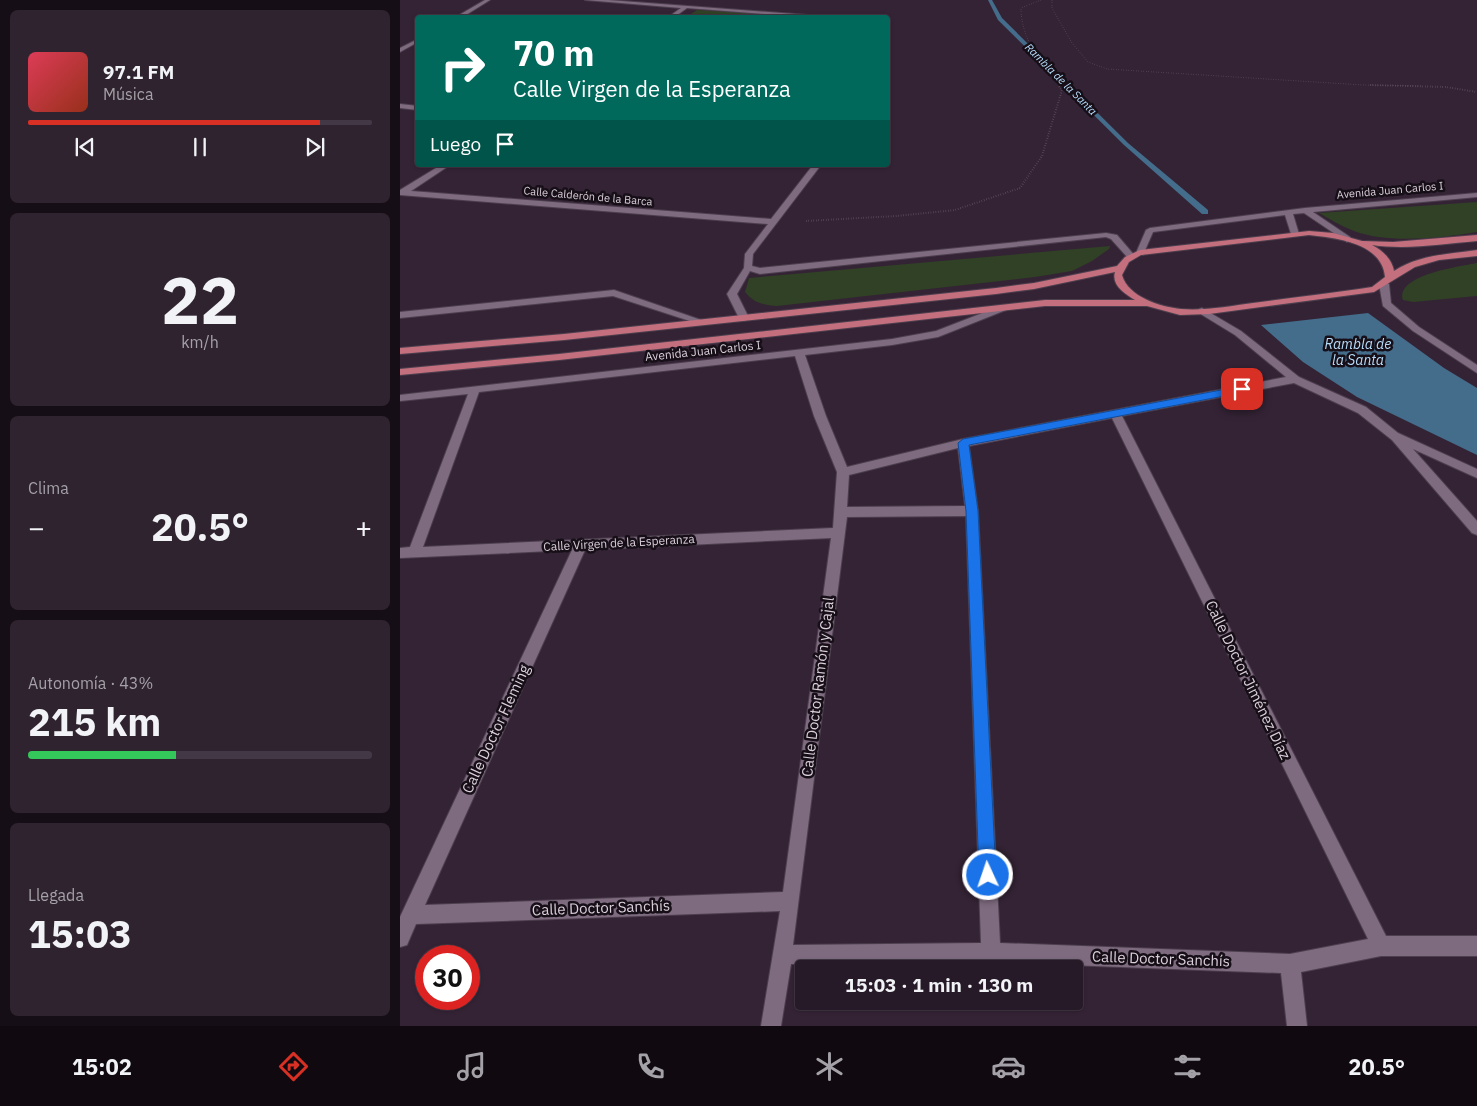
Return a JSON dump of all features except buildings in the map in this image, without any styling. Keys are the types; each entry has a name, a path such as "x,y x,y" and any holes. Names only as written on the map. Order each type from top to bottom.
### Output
{"main road":[{"path":"1477,238 1413,245 1384,245 1325,234 1295,234 1140,253 1125,260 1118,276 1122,286 1132,295 1146,303 1162,309 1181,312 1202,311 1360,292 1387,281 1404,268 1429,259 1477,253"},
{"path":"1351,240 1368,247 1383,258 1390,270 1387,281"},
{"path":"400,351 744,318 1034,286 1120,268"},
{"path":"400,372 559,357 1045,303 1146,303"}],"street":[{"path":"461,15 488,0"},
{"path":"587,0 802,15"},
{"path":"674,15 686,7"},
{"path":"402,49 415,42"},
{"path":"402,49 415,49"},
{"path":"400,106 415,108"},
{"path":"401,193 443,167"},
{"path":"744,318 732,294 748,268 749,254 816,167"},
{"name":"Calle Calderón de la Barca","path":"401,193 775,222"},
{"name":"Avenida Juan Carlos I","path":"1140,253 1150,230 1306,210 1477,195"},
{"path":"1306,210 1351,240"},
{"path":"1288,212 1295,234"},
{"path":"748,268 760,271 1106,235 1114,238 1131,256"},
{"path":"1387,281 1386,304 1416,329 1477,370"},
{"path":"400,316 614,293 702,322"},
{"name":"Avenida Juan Carlos I","path":"400,398 892,342 938,334 1003,308"},
{"path":"1202,311 1238,334 1295,379 1362,410 1394,436 1477,530"},
{"name":"Calle Doctor Ramón y Cajal","path":"771,1026 791,900 841,512 843,472 820,416 799,353"},
{"path":"843,472 963,443 1295,379"},
{"path":"415,552 475,389"},
{"name":"Calle Doctor Jiménez Díaz","path":"1116,414 1381,946"},
{"path":"1394,436 1477,474"},
{"path":"963,443 972,511 991,952"},
{"path":"841,512 972,511"},
{"name":"Calle Virgen de la Esperanza","path":"400,553 838,533"},
{"name":"Calle Doctor Fleming","path":"400,938 581,544"},
{"name":"Calle Doctor Sanchís","path":"411,914 791,900"},
{"name":"Calle Doctor Sanchís","path":"783,955 991,952 1290,964 1381,946 1477,946"},
{"path":"1290,964 1297,1026"}],"path":[{"path":"775,222 896,216 955,210 1020,188 1042,156 1062,90 1034,52 1019,18 1020,8 1041,0"},
{"path":"1052,0 1052,8 1072,44 1088,62 1107,69 1363,85 1446,87 1477,92"}],"green space":[{"path":"697,10 783,15 690,15"},
{"path":"1477,202 1477,232 1431,238 1398,239 1368,235 1349,229 1319,213"},
{"path":"1110,246 1109,249 1092,261 1072,271 1035,277 777,306 759,303 745,292 749,278"},
{"path":"1477,263 1477,296 1413,302 1403,300 1403,291 1409,284 1419,278 1444,269"}],"water":[{"name":"Rambla de la Santa","path":"1368,313 1444,368 1477,388 1477,455 1357,397 1303,362 1261,325"}],"waterway":[{"name":"Rambla de la Santa","path":"990,0 1000,19 1126,144 1205,212"}],"route":[{"path":"988,875 972,511 963,443 1242,389"}]}
